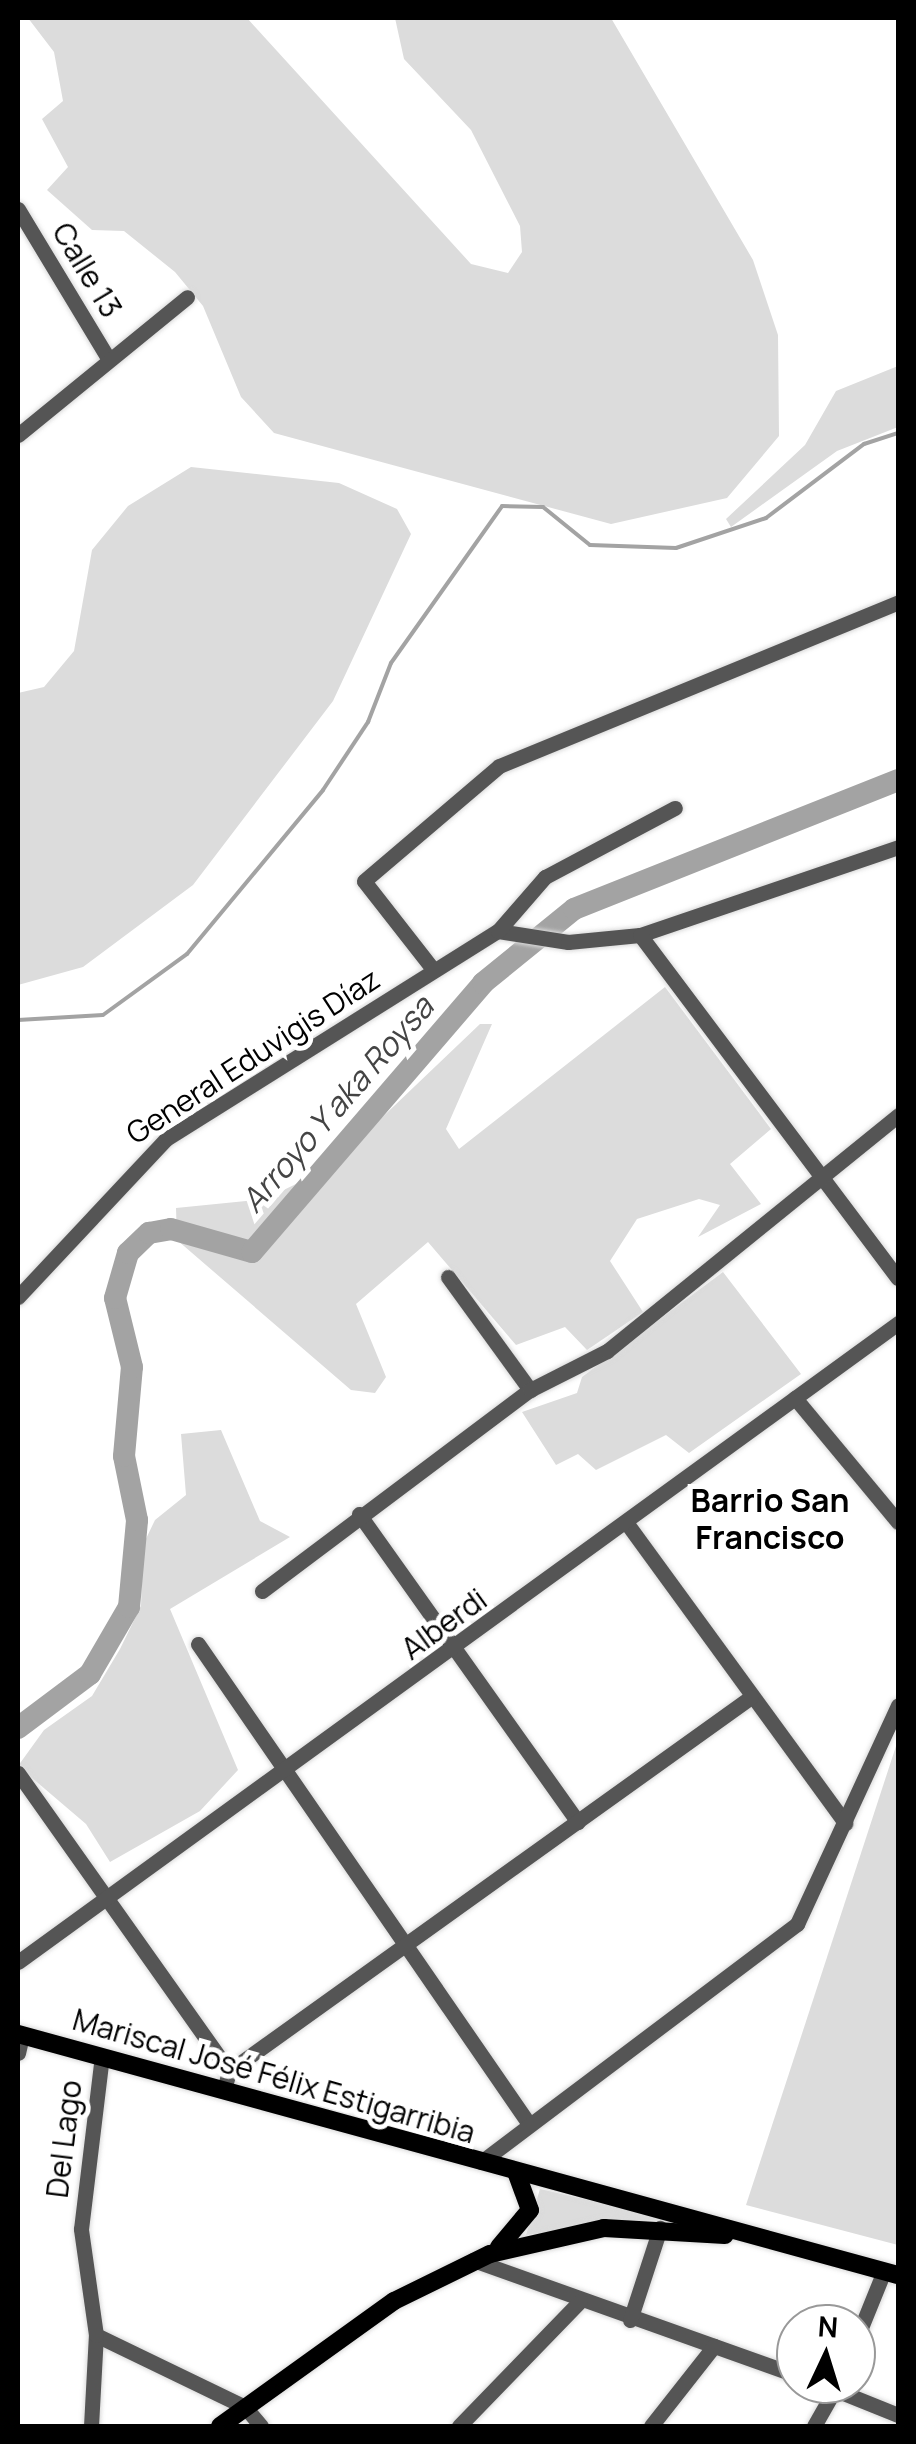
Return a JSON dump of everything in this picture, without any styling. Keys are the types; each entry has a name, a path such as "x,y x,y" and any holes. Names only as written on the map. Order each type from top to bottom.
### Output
{"main road":[{"name":"Mariscal José Félix Estigarribia","path":"19,2040 226,2080 481,2162 784,2244"},
{"path":"220,2426 394,2302 482,2257 528,2220 529,2187 516,2171"},
{"path":"482,2257 604,2228 660,2228 784,2244 892,2273"}],"street":[{"name":"Calle 13","path":"18,209 109,360"},
{"path":"18,435 188,297"},
{"path":"432,968 364,881 499,766 898,602"},
{"name":"General Eduvigis Díaz","path":"18,1296 166,1139 432,968 498,930 545,877 675,808"},
{"path":"498,930 568,942 640,935 898,847"},
{"path":"640,935 898,1278"},
{"path":"262,1591 530,1390 606,1351 898,1115"},
{"path":"448,1277 530,1390"},
{"name":"Alberdi","path":"18,1962 288,1772 898,1323"},
{"path":"796,1398 898,1522"},
{"path":"360,1514 578,1822"},
{"path":"628,1525 845,1823"},
{"path":"198,1644 529,2124"},
{"path":"18,1773 108,1898 226,2080 404,1945 751,1697"},
{"path":"481,2162 797,1924 898,1705"},
{"name":"Del Lago","path":"96,2335 80,2229 102,2056"},
{"path":"630,2320 660,2228"},
{"path":"482,2257 630,2320 776,2368"},
{"path":"875,2304 892,2273"},
{"path":"459,2426 580,2301"},
{"path":"91,2426 96,2335 244,2407 261,2426"},
{"path":"651,2426 714,2346"},
{"path":"873,2404 898,2415"}],"shaded area":[{"path":"28,18 247,18 471,264 508,273 522,252 520,226 471,130 404,59 395,18 611,18 753,260 778,335 779,436 727,498 611,524 274,433 241,397 203,306 175,272 124,231 92,230 47,190 68,167 42,119 63,101 54,52"},
{"path":"898,366 898,427 837,451 731,527 726,519 805,445 836,391"},
{"path":"191,467 339,483 397,509 411,534 333,701 193,885 83,967 18,985 18,693 44,687 74,651 92,550 128,506"},
{"path":"665,987 771,1129 730,1164 761,1204 698,1237 720,1205 699,1199 637,1219 610,1261 643,1312 587,1350 565,1327 516,1345 428,1242 356,1304 386,1377 375,1393 351,1390 177,1240 176,1208 265,1199 329,1168 480,1024 492,1024 446,1129 459,1149"},
{"path":"723,1272 801,1374 689,1453 666,1435 596,1470 578,1454 556,1465 522,1412 577,1393 582,1377"},
{"path":"221,1430 260,1521 290,1537 170,1609 238,1770 200,1811 110,1862 86,1824 18,1766 44,1730 92,1696 120,1649 141,1606 143,1545 155,1520 186,1495 181,1434"},
{"path":"898,1740 898,2245 746,2205"},
{"path":"540,2189 601,2203 661,2219 526,2235"}],"waterway":[{"path":"18,1020 103,1015 187,954 323,790 368,722 391,663 502,506 543,507 590,545 676,548 766,518 864,444 898,433"},
{"name":"Arroyo Y aka Roysa","path":"18,1728 90,1674 129,1607 137,1520 124,1456 132,1367 115,1298 128,1253 149,1233 171,1229 252,1252 483,983 574,909 898,780"}],"district":[{"name":"Barrio San Francisco","path":"770,1520"}]}
